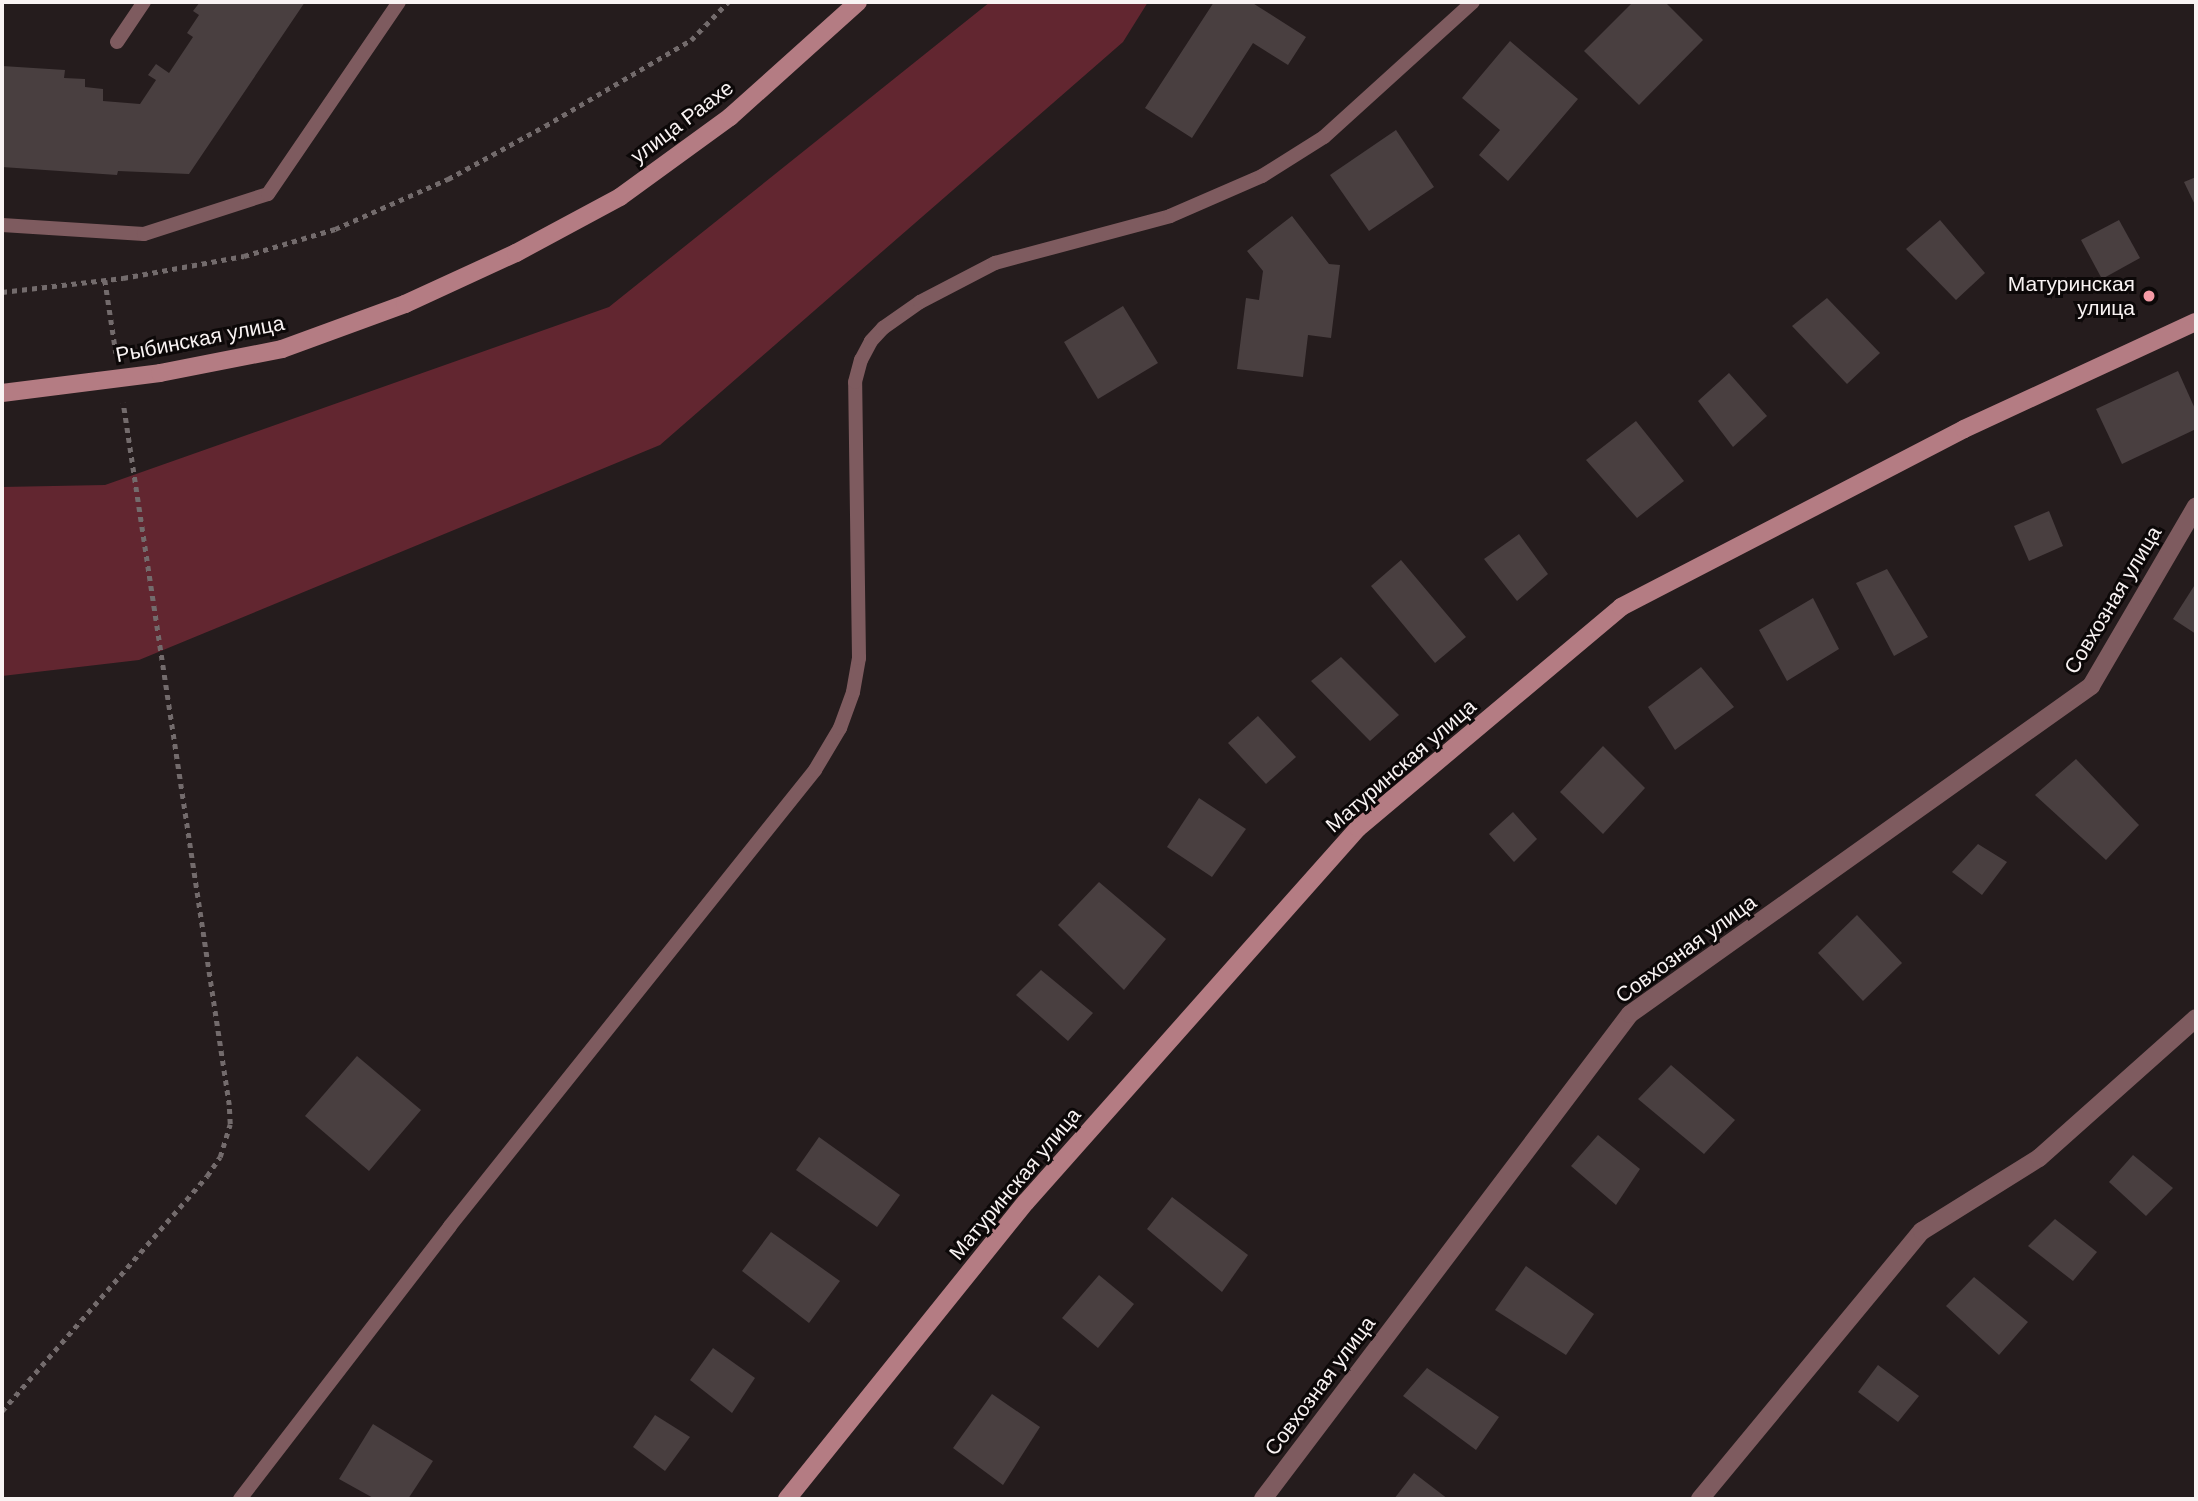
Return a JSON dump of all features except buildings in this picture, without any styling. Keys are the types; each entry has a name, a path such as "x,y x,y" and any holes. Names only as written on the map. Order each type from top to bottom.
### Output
{"street":[{"name":"улица Раахе","path":"516,253 620,197 730,117 858,2"},
{"name":"Рыбинская улица","path":"2,394 120,378 282,349 405,304 516,253"},
{"name":"Матуринская улица","path":"787,1499 1026,1202 1358,828 1621,607 1964,429 2196,322"},
{"name":"Совхозная улица","path":"1263,1499 1630,1014 2091,686 2196,506"},
{"path":"1700,1499 1922,1231 2039,1158 2196,1018"}],"lane":[{"path":"117,42 144,2"},
{"path":"2,225 144,234 268,194 399,2"},
{"path":"240,1499 450,1226 815,770 840,728 853,692 859,658 855,382 861,360 871,341 883,328 920,302 995,263 1170,216 1262,176 1324,137 1473,2"}],"path":[{"path":"2,292 105,280 244,256 335,229 448,179 691,40 728,2"},
{"path":"2,1411 207,1176 220,1157 229,1124 229,1105 105,280"}],"shaded area":[{"path":"990,2 1148,2 1123,42 660,445 139,660 2,676 2,487 105,485 609,307"}],"place":[{"name":"Матуринская улица","path":"2149,296"}]}
